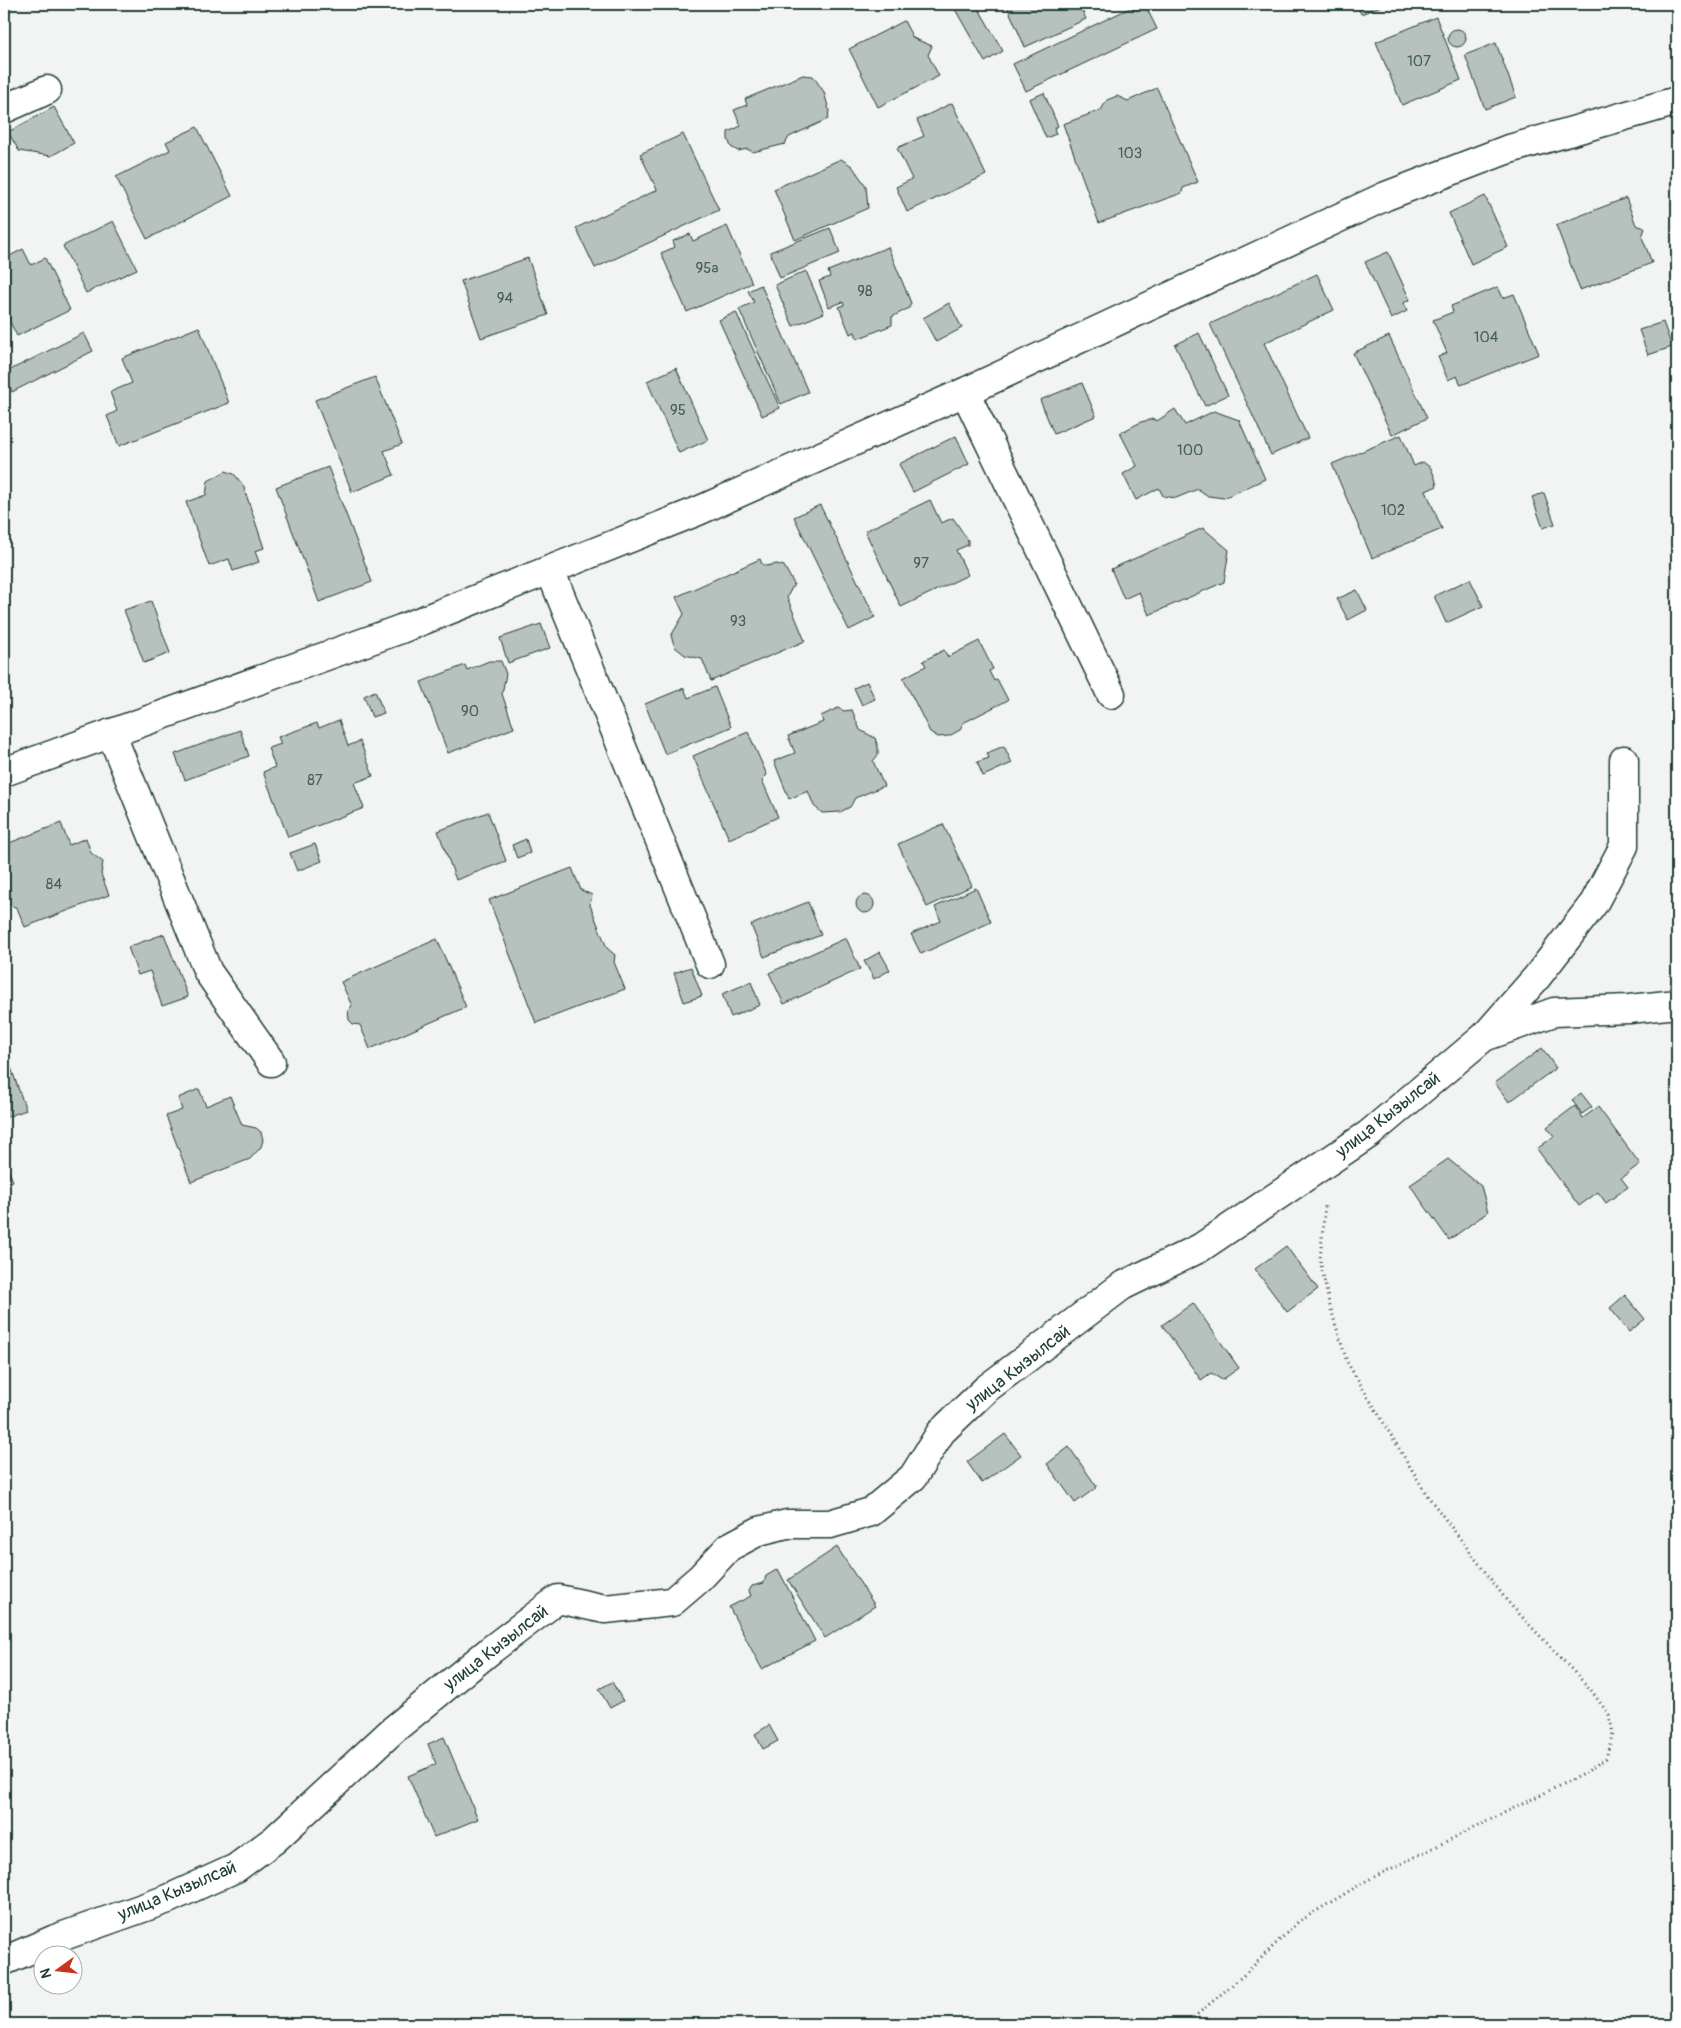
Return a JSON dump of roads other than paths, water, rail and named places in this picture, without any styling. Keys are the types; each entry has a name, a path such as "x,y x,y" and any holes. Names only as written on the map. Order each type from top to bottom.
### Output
{"street":[{"path":"4,109 47,90"},
{"path":"4,772 401,629 698,511 965,392 1386,196 1506,150 1677,101"},
{"path":"965,392 1111,694"},
{"path":"550,570 710,964"},
{"path":"111,734 208,972 271,1062"},
{"path":"1484,1037 1537,977 1594,903 1624,846 1624,760"},
{"name":"улица Кызылсай","path":"4,1961 55,1939 168,1899 236,1868 274,1840 394,1730 492,1649 558,1599 605,1609 672,1602 700,1578 729,1547 759,1531 787,1524 830,1524 871,1512 913,1477 941,1432 986,1389 1122,1286 1200,1248 1370,1134 1484,1037 1554,1012 1628,1010 1677,1004"}]}
